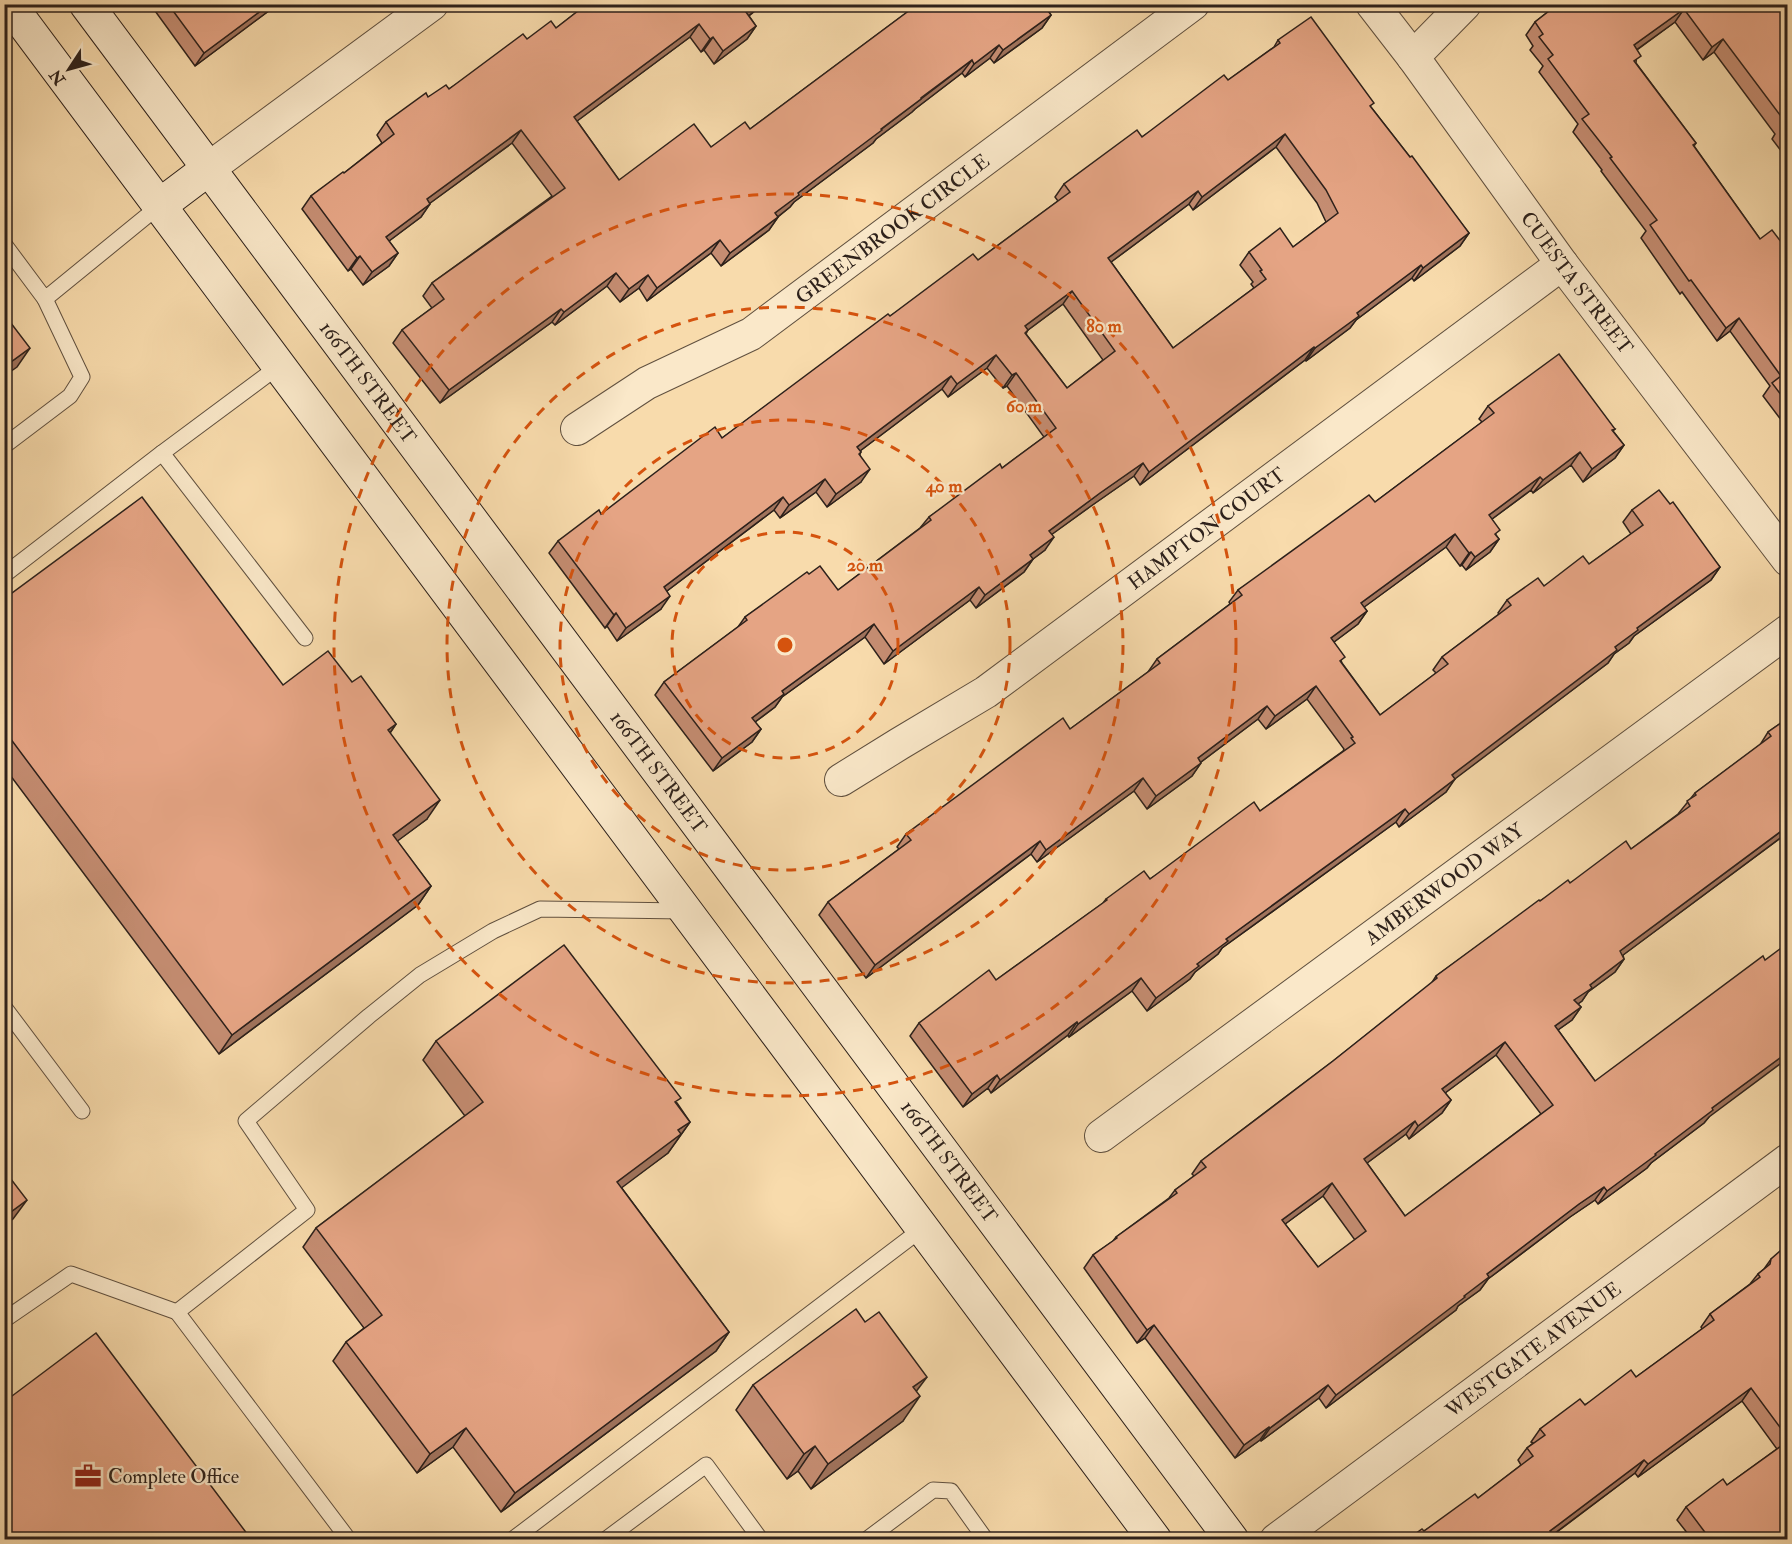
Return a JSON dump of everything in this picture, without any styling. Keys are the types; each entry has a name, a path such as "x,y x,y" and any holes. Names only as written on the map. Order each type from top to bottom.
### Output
{"street":[{"path":"9,4 1155,1539"},
{"name":"166TH STREET","path":"86,4 1232,1539"},
{"path":"159,206 432,4"},
{"name":"GREENBROOK CIRCLE","path":"577,429 647,383 751,334 1193,4"},
{"name":"CUESTA STREET","path":"1372,4 1413,57 1562,264 1788,560"},
{"path":"1413,57 1466,4"},
{"name":"HAMPTON COURT","path":"842,780 986,692 1562,264"},
{"name":"AMBERWOOD WAY","path":"1101,1136 1788,631"},
{"name":"WESTGATE AVENUE","path":"1276,1539 1788,1160"}],"lane":[{"path":"45,299 159,206"},
{"path":"4,244 45,299 81,377 69,396 4,446"},
{"path":"4,575 279,366"},
{"path":"162,453 305,638"},
{"path":"177,1312 307,1210 246,1120 411,982 493,931 540,909 685,911"},
{"path":"4,1008 82,1111"},
{"path":"512,1539 922,1228"},
{"path":"4,1320 71,1274 177,1312 349,1539"},
{"path":"605,1539 706,1466 761,1539"},
{"path":"866,1539 933,1490 951,1491 986,1539"}],"building":[{"path":"168,4 270,4 204,53"},
{"path":"587,4 755,4 746,12 756,26 723,51 713,37 710,39 699,24 574,117 619,180 694,124 711,147 745,122 750,129 918,4 1051,4 1046,8 1051,15 1003,50 999,45 974,64 972,60 798,193 799,195 775,213 778,217 730,253 720,240 657,288 648,275 629,289 616,273 564,312 561,309 449,390 402,330 444,299 432,283 565,188 521,130 427,199 430,204 386,237 398,253 372,272 360,256 357,258 311,196 394,134 386,122 426,93 428,97 446,85 449,89 523,34 527,39 551,21 556,28"},
{"path":"1558,4 1788,4 1788,135 1781,126 1786,123 1723,39 1712,47 1684,9 1634,45 1641,56 1634,61 1696,143 1693,145 1760,239 1772,230 1788,251 1788,404 1772,383 1781,376 1739,318 1726,328 1691,280 1689,281 1650,225 1657,220 1582,119 1589,114 1548,59 1553,55 1539,37 1543,34 1535,22"},
{"path":"1311,17 1374,103 1370,106 1410,157 1412,156 1469,233 1423,268 1421,265 1357,313 1359,316 1314,347 1149,472 1143,463 1049,531 1054,537 1030,555 1033,559 985,595 979,587 893,651 874,624 782,691 784,694 752,718 761,729 722,758 664,682 747,620 745,617 807,572 809,574 820,566 838,590 931,520 929,517 1000,464 1002,468 1056,428 1016,373 1012,375 996,355 957,384 951,376 857,447 861,452 859,454 870,469 836,494 825,479 789,505 783,497 664,587 670,596 626,628 558,541 599,510 601,514 715,427 722,438 888,314 890,316 973,254 978,260 1070,192 1064,184 1137,130 1142,137 1224,75 1228,80 1280,43 1278,40","holes":["1285,134 1326,190 1338,213 1293,247 1280,228 1249,252 1266,279 1173,348 1108,258 1198,191 1202,197","1072,291 1115,351 1067,388 1025,333 1028,330 1025,326"]},
{"path":"4,314 30,348 4,367"},
{"path":"1559,354 1615,429 1612,430 1624,445 1592,469 1580,452 1543,480 1540,477 1489,515 1500,530 1495,534 1499,539 1475,557 1471,552 1469,553 1455,534 1361,603 1367,611 1331,638 1345,657 1340,661 1380,715 1448,664 1442,657 1511,605 1507,600 1538,578 1544,586 1583,556 1589,564 1643,525 1632,510 1659,490 1670,504 1673,502 1720,567 1637,628 1638,630 1615,647 1617,650 1452,775 1455,779 1409,814 1405,809 1226,939 1228,941 1197,964 1199,966 1156,998 1141,978 1078,1024 1077,1022 1000,1080 997,1075 972,1094 919,1023 989,970 996,980 1144,871 1150,879 1254,802 1260,811 1355,743 1316,686 1275,716 1267,706 1198,758 1201,763 1156,796 1143,778 1046,850 1040,841 875,965 828,902 911,840 906,834 1063,718 1070,729 1160,663 1157,659 1242,595 1238,590 1369,495 1375,502 1494,413 1488,406"},
{"path":"142,497 283,685 328,651 352,682 361,676 396,724 388,730 440,800 393,835 431,886 232,1035 4,730 4,599"},
{"path":"1788,718 1788,826 1620,951 1624,959 1590,985 1592,988 1574,1000 1581,1007 1555,1026 1595,1081 1763,956 1765,960 1788,943 1788,1052 1712,1108 1713,1110 1607,1191 1604,1187 1579,1204 1487,1274 1489,1277 1465,1297 1336,1395 1328,1385 1244,1445 1154,1325 1147,1330 1093,1255 1177,1193 1175,1190 1206,1167 1201,1161 1333,1061 1437,978 1436,976 1539,900 1568,880 1570,883 1626,841 1631,849 1690,806 1687,801 1696,795 1695,793 1771,736 1768,732","holes":["1505,1042 1553,1105 1405,1216 1364,1159 1415,1121 1418,1126 1451,1100 1442,1089","1332,1183 1366,1231 1318,1267 1282,1220"]},
{"path":"564,945 681,1098 675,1102 690,1122 678,1130 681,1134 617,1182 729,1332 515,1493 466,1428 430,1454 346,1342 382,1315 316,1228 483,1102 436,1041"},
{"path":"4,1170 27,1200 4,1217"},
{"path":"1781,1250 1788,1250 1788,1438 1751,1388 1648,1464 1644,1460 1550,1531 1554,1536 1550,1539 1408,1539 1422,1529 1424,1531 1475,1494 1478,1498 1533,1456 1527,1448 1545,1435 1540,1429 1580,1399 1585,1405 1631,1370 1636,1377 1714,1320 1710,1314 1760,1277 1758,1274"},
{"path":"856,1309 865,1322 879,1312 927,1377 913,1387 920,1396 828,1464 815,1446 804,1454 753,1385"},
{"name":"Complete Office","path":"96,1333 251,1539 4,1539 4,1402"},
{"path":"1788,1441 1788,1539 1710,1539 1686,1507 1723,1479 1727,1485"}],"place":[{"name":"Complete Office","path":"88,1476"}]}
